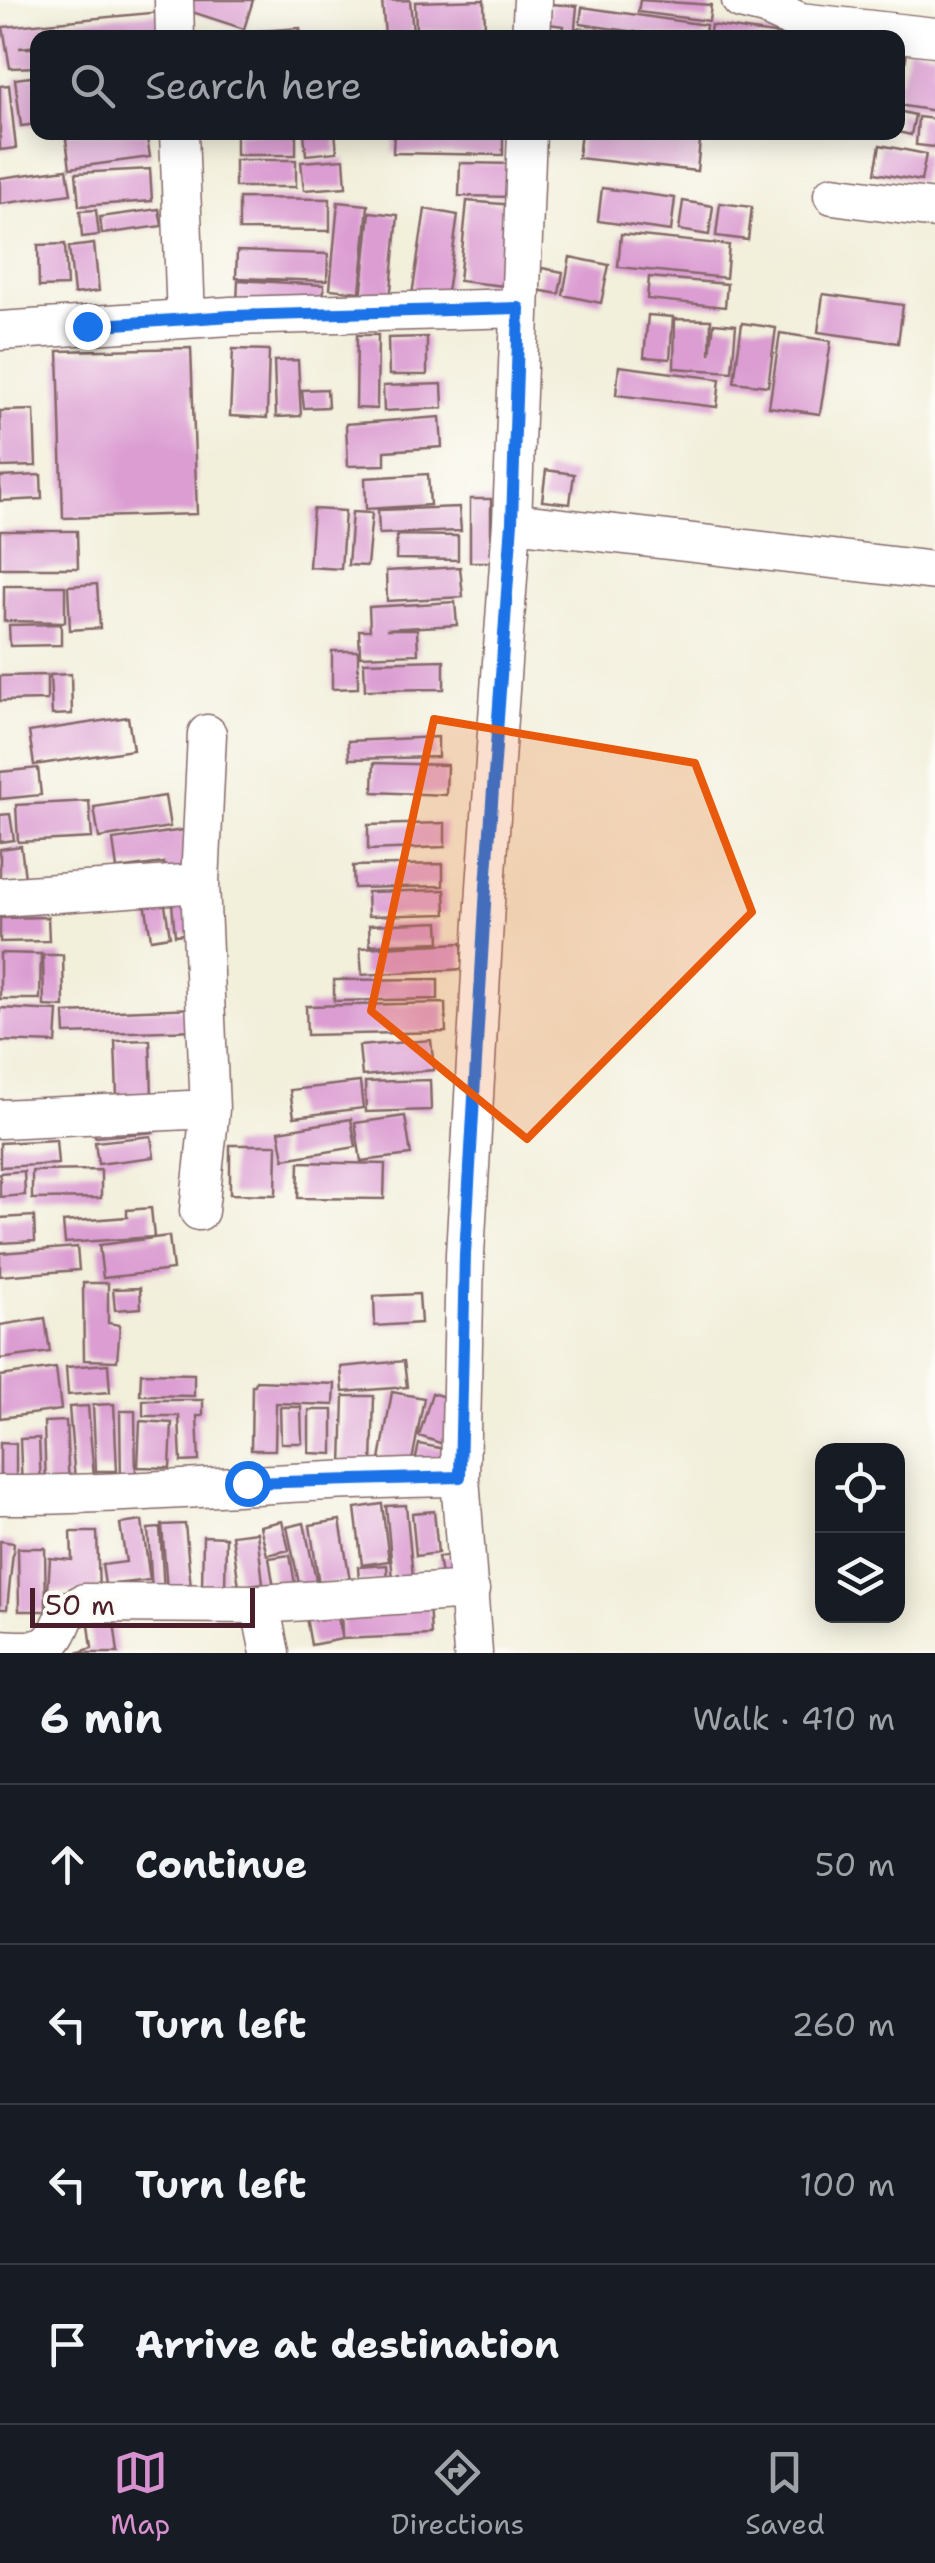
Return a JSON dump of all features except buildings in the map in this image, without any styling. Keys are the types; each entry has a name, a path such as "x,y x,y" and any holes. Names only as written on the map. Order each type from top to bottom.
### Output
{"street":[{"path":"174,0 175,30"},
{"path":"531,30 533,0"},
{"path":"708,0 720,0"},
{"path":"740,0 800,22 872,30"},
{"path":"905,34 935,37"},
{"path":"179,140 186,319"},
{"path":"474,1653 460,1477 465,1254 512,522 527,140"},
{"path":"832,195 935,209"},
{"path":"0,332 186,319 519,308"},
{"path":"512,522 935,571"},
{"path":"200,1210 210,1109 200,883 207,734"},
{"path":"0,897 200,883"},
{"path":"0,1119 210,1109"},
{"path":"0,1495 85,1495 305,1480 460,1477"},
{"path":"0,1648 36,1652 47,1648 58,1636 66,1613 84,1603 260,1604 470,1590"},
{"path":"260,1604 270,1653"}],"highlighted area":[{"path":"434,719 695,763 752,912 527,1139 371,1011"}],"route":[{"path":"87,326 231,316 519,308 512,522 465,1254 460,1477 247,1483"}]}
